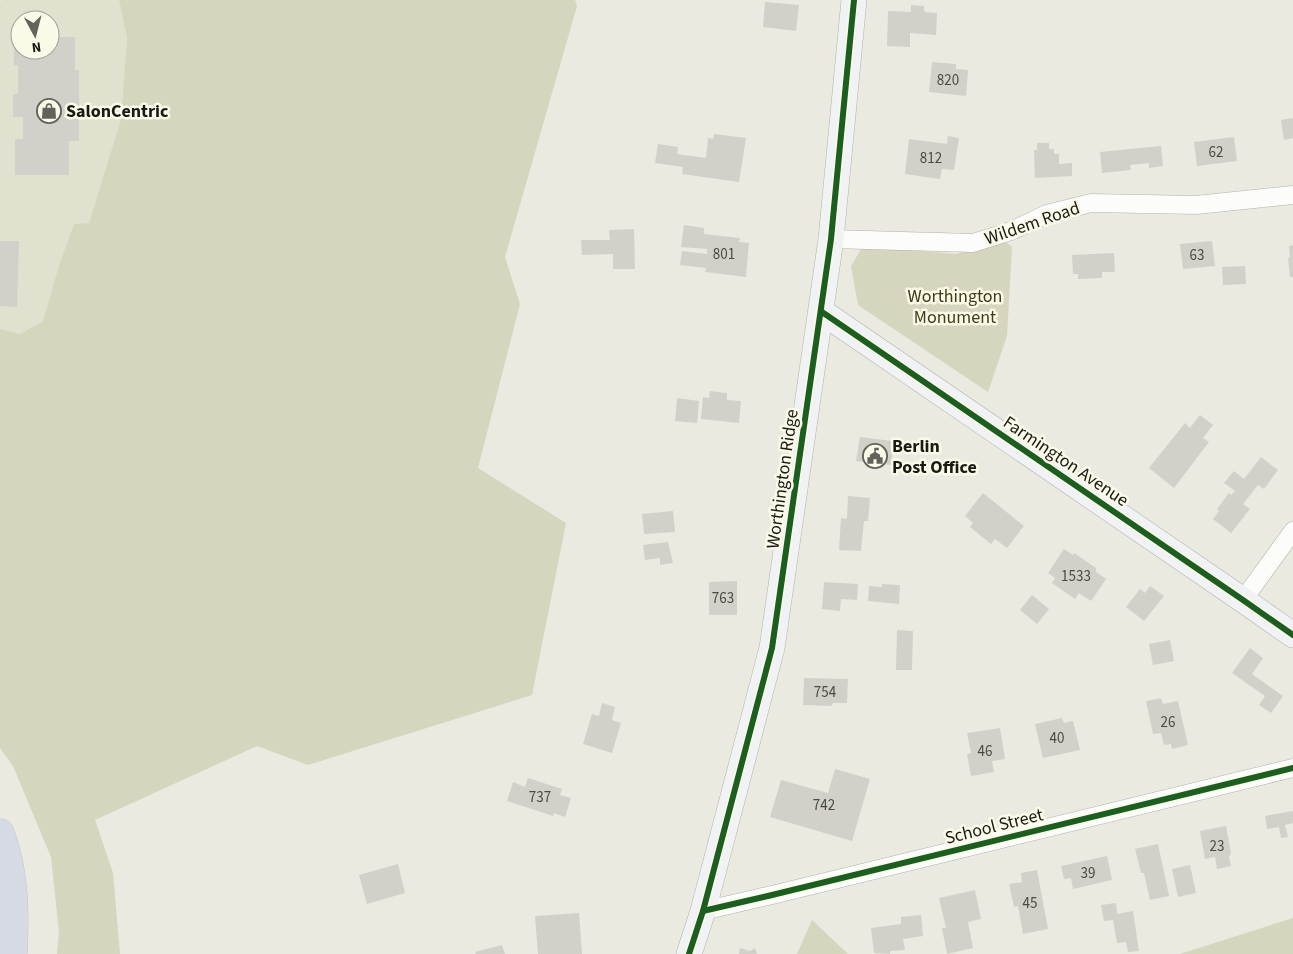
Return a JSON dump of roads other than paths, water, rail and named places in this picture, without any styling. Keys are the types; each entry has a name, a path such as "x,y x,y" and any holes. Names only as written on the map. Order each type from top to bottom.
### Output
{"highway":[{"path":"0,833 12,876 14,896 13,954"},
{"path":"14,920 27,954"}],"street":[{"name":"Worthington Ridge","path":"690,954 772,648 832,239 854,0"},
{"name":"Wildem Road","path":"832,239 973,243 1011,231 1047,214 1091,203 1196,205 1293,195"},
{"name":"Farmington Avenue","path":"822,312 1293,635"},
{"path":"1243,600 1293,531"},
{"name":"School Street","path":"703,911 772,896 1293,768"}],"place":[{"name":"SalonCentric","path":"49,111"},
{"name":"Berlin Post Office","path":"875,456"}],"park label":[{"name":"Worthington Monument","path":"955,306"}]}
